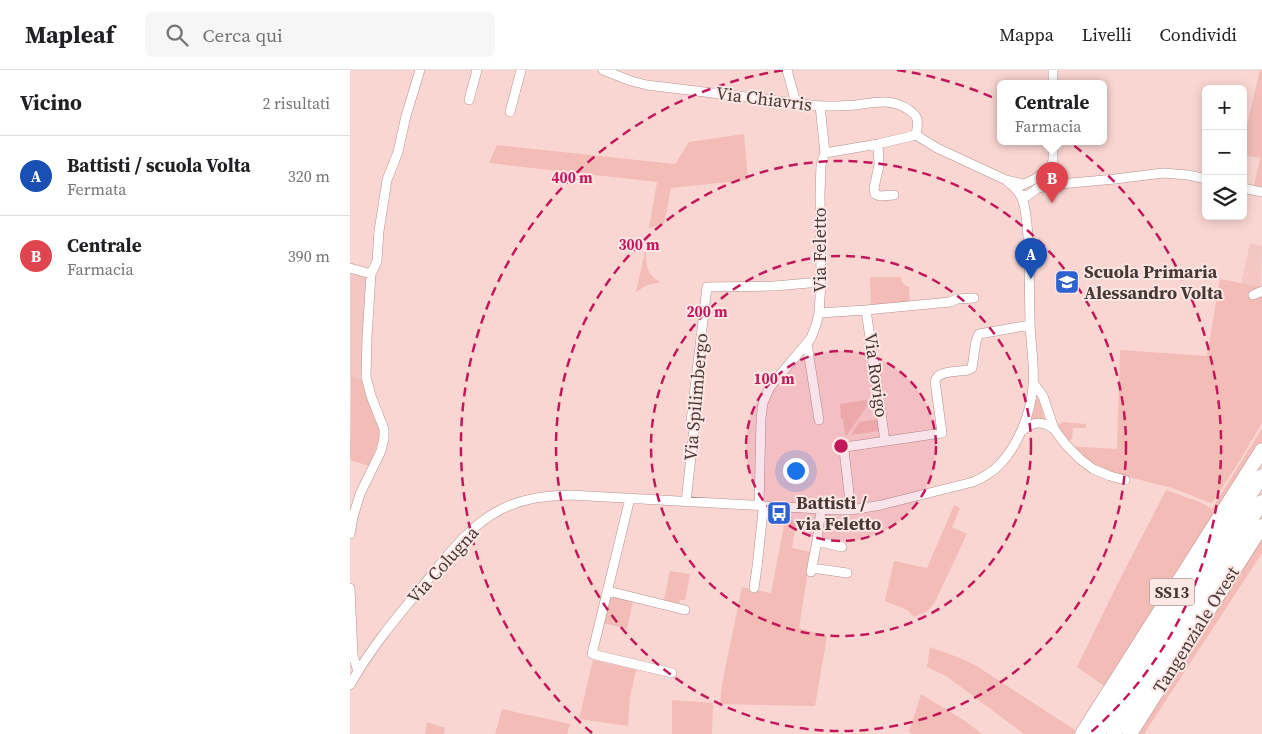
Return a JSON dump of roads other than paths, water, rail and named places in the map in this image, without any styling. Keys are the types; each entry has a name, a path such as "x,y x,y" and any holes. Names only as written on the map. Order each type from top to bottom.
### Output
{"highway":[{"name":"SS13","path":"1082,734 1262,450"},
{"path":"1098,734 1262,476"},
{"path":"1114,734 1262,502"},
{"name":"Tangenziale Ovest","path":"1130,734 1262,526"}],"street":[{"path":"350,534 360,494 384,438 384,429 366,377 372,274 377,261 379,231 387,180 398,152 406,116 420,70"},
{"path":"468,100 477,70"},
{"path":"510,112 521,70"},
{"name":"Via Chiavris","path":"603,70 646,85 820,106 855,105 879,101 890,102 902,106 912,112 917,118 916,135"},
{"path":"787,70 796,103"},
{"name":"Via Feletto","path":"754,588 763,511 761,506 761,419 763,403 770,388 806,344 816,325 819,313 821,282 821,165 825,153 820,106"},
{"path":"825,153 916,135 937,148 1023,191 1038,188 1051,179"},
{"path":"878,144 879,165 874,188 875,194 880,196 894,195"},
{"path":"1051,179 1050,167 1053,162 1053,145"},
{"path":"1125,480 1110,476 1088,466 1066,445 1054,429 1042,396 1034,384 1030,326 1028,235 1023,191 1031,182 1051,179 1115,179 1163,173 1202,177"},
{"path":"1247,189 1262,192"},
{"path":"350,268 372,274"},
{"name":"Via Spilimbergo","path":"686,502 694,429 691,421 707,287 774,286 821,282"},
{"name":"Via Rovigo","path":"819,313 950,302 957,298 974,298"},
{"name":"Via Rovigo","path":"866,310 885,441"},
{"path":"851,510 845,447 942,433 934,381 936,377 941,374 972,368 976,341 979,334 1030,326"},
{"path":"806,344 819,420"},
{"name":"Via Colugna","path":"350,685 384,633 449,554 473,530 498,511 522,501 544,496 570,495 851,510 881,505 973,482 986,476 1010,453 1028,414 1034,384"},
{"path":"1021,431 1033,423 1048,425 1054,429"},
{"path":"630,498 592,654 672,673"},
{"path":"821,509 818,541 811,570 847,573"},
{"path":"818,541 842,547"},
{"path":"350,588 353,656 358,671"},
{"path":"608,591 685,610"}],"place":[{"name":"Centrale","path":"1052,203"},
{"name":"Battisti / scuola Volta","path":"1031,279"},
{"name":"Scuola Primaria Alessandro Volta","path":"1067,282"},
{"name":"Battisti / via Feletto","path":"779,513"}]}
